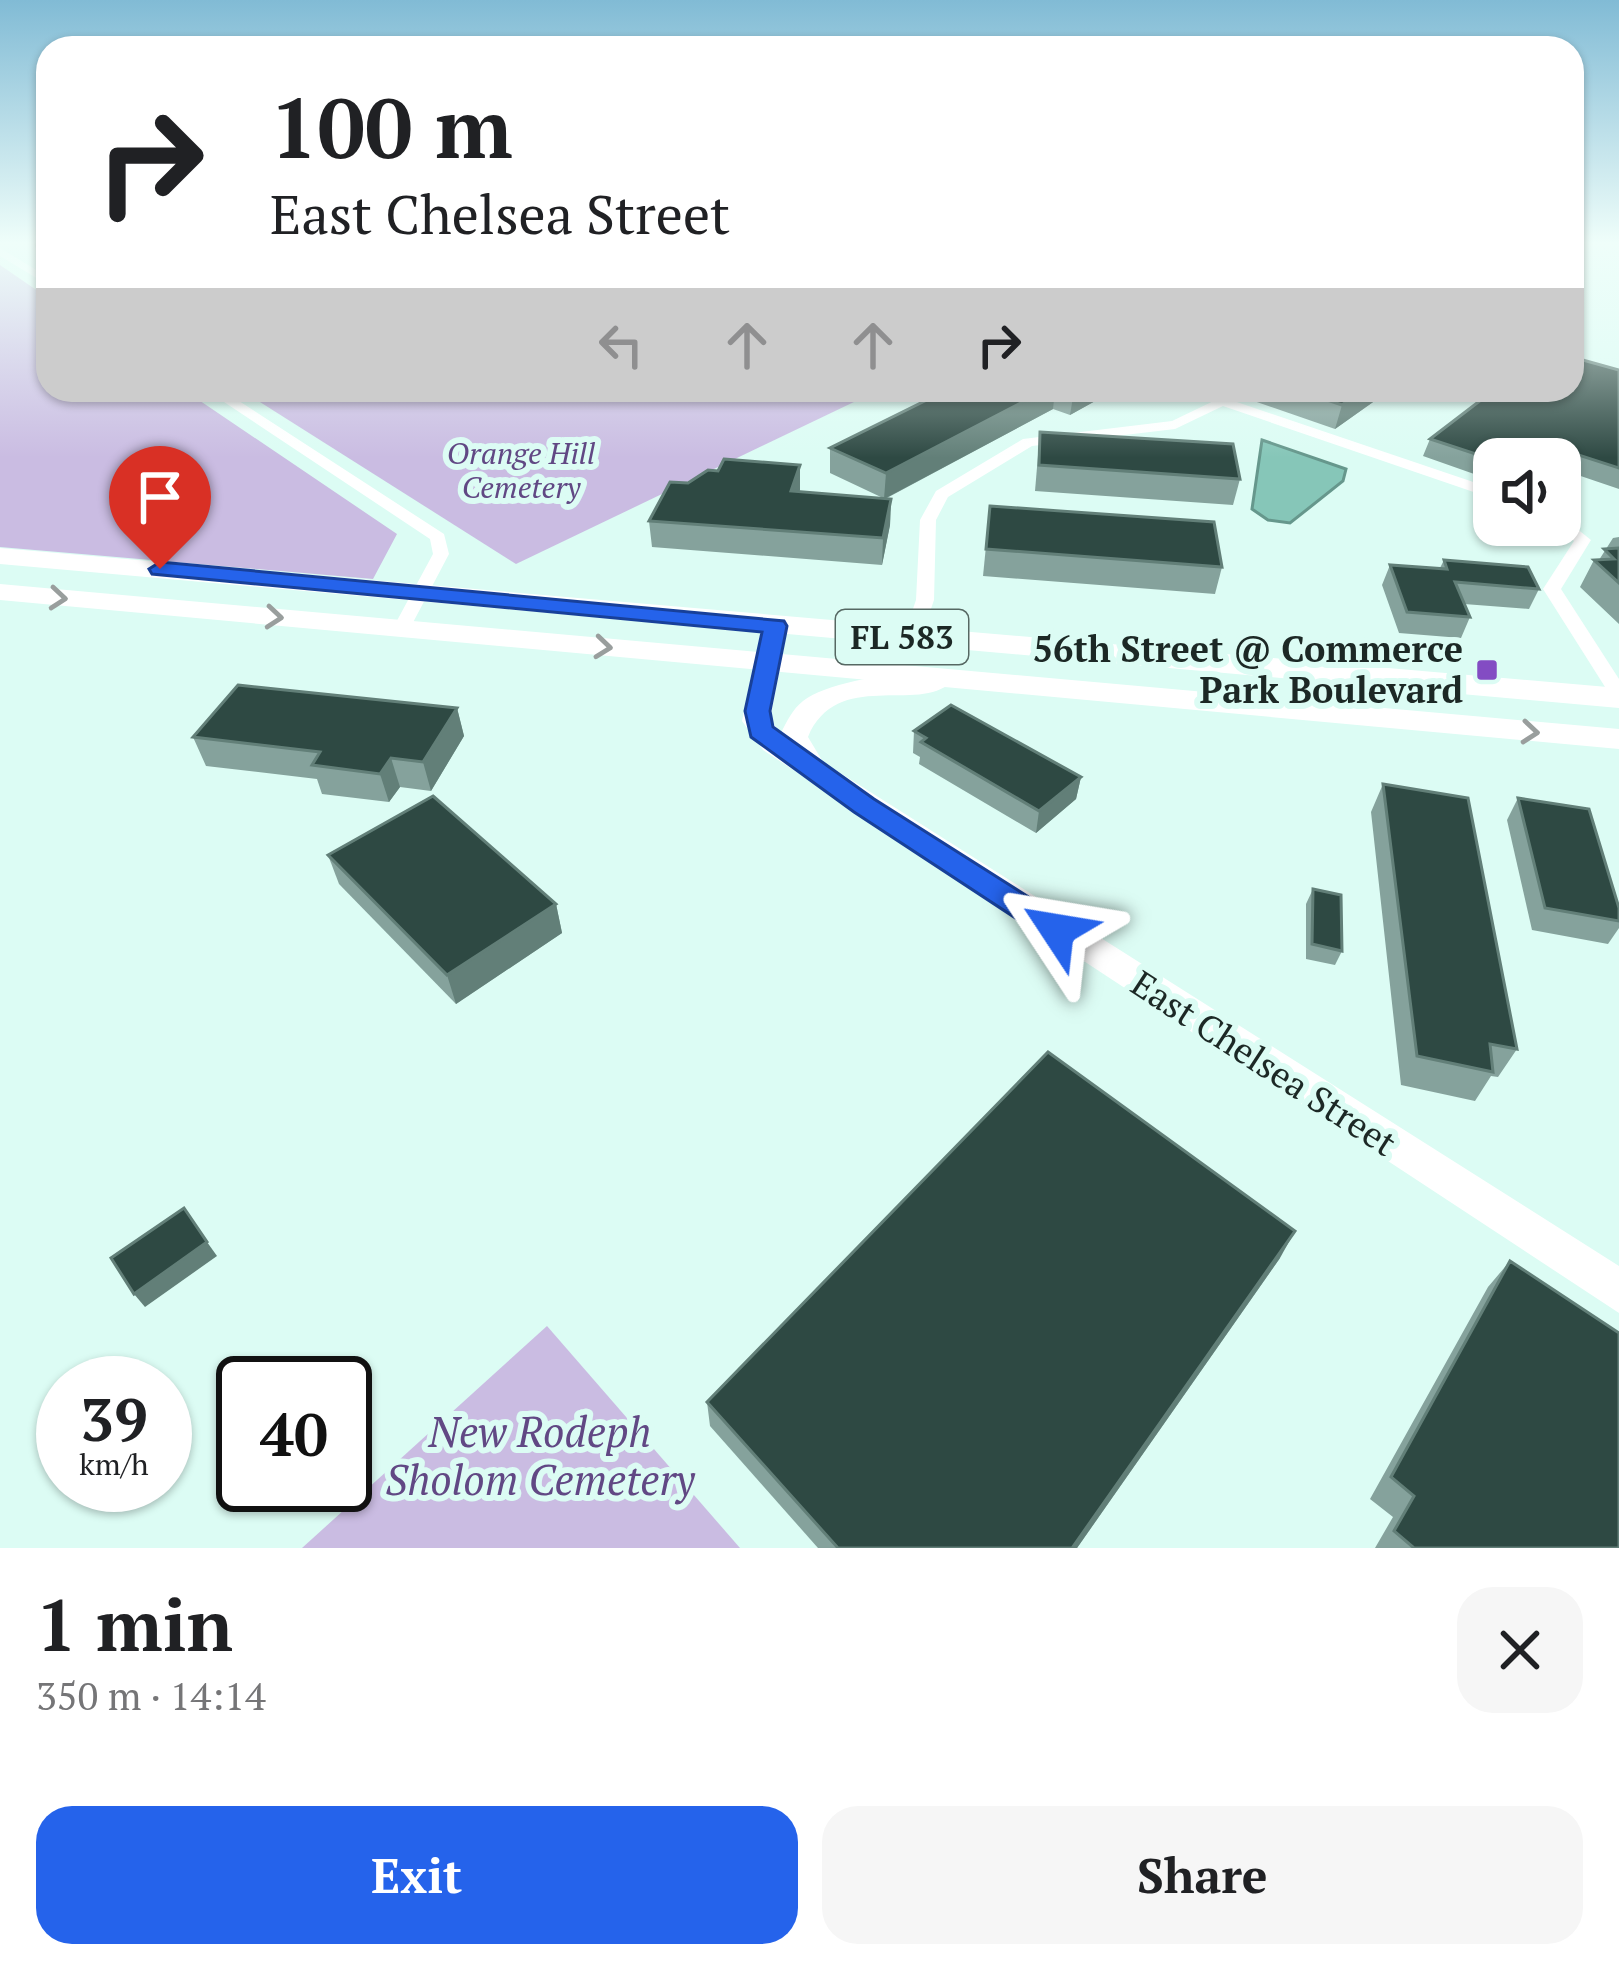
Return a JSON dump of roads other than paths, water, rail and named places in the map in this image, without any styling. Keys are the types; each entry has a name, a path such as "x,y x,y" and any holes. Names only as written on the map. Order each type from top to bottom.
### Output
{"main road":[{"name":"FL 583","path":"0,556 1619,696"},
{"path":"0,570 73,562"},
{"name":"FL 583","path":"0,592 937,682 1619,740"}],"street":[{"path":"231,402 438,537 441,554 402,628"},
{"path":"912,638 925,600 928,520 942,494 1028,442 1174,425 1218,402"},
{"path":"1228,402 1473,487"},
{"path":"1579,546 1552,589 1619,696"},
{"name":"East Chelsea Street","path":"775,626 764,664 756,721 760,731 819,775 1619,1291"},
{"path":"819,775 794,737 796,724 814,705 866,690 937,682"}],"place":[{"name":"56th Street @ Commerce Park Boulevard","path":"1487,670"}],"park label":[{"name":"Orange Hill Cemetery","path":"521,471"},
{"name":"New Rodeph Sholom Cemetery","path":"540,1456"}]}
